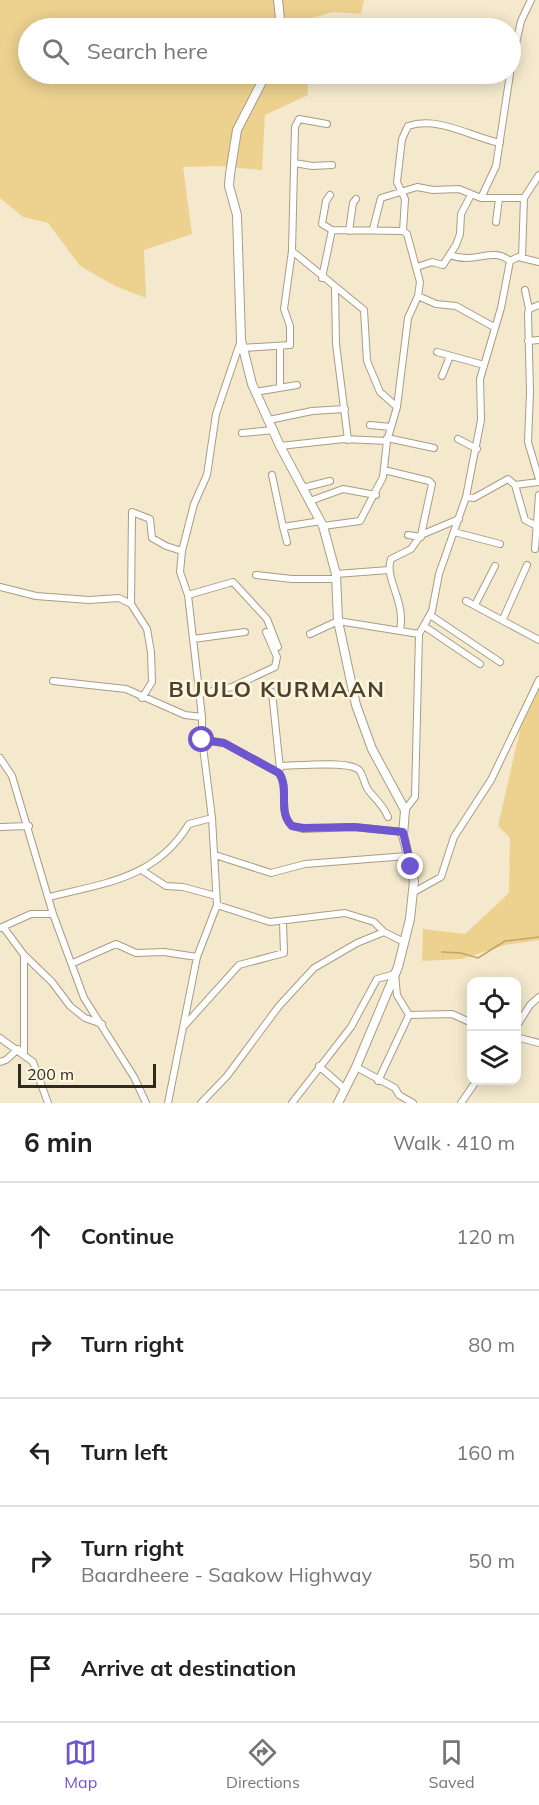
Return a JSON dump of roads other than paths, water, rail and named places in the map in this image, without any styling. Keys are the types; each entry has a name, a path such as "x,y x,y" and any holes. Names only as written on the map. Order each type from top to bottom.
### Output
{"main road":[{"path":"278,0 279,18"},
{"path":"261,84 237,130 230,174 230,186 237,215 242,344 255,392 270,420 280,446 322,524 336,577 338,621 365,734 405,810 403,832 414,881 404,942 395,974 356,1067 338,1103"}],"street":[{"path":"521,21 531,0"},
{"path":"481,198 495,166 508,84"},
{"path":"168,1103 197,957 217,905 215,855 202,740 202,717 188,594 180,572 182,551 194,504 207,475 216,414 242,344 280,347 289,346 291,343 290,326 284,309 292,251 294,138 297,120 327,124"},
{"path":"403,231 403,191 398,185 397,177 402,139 408,126 455,127 483,139 500,143"},
{"path":"295,163 312,166 332,165"},
{"path":"522,258 524,198 539,175"},
{"path":"373,229 381,198 410,187 450,189 481,198 524,198"},
{"path":"283,527 360,521 376,495 384,470 387,440 397,407 408,318 418,296 420,282 407,234 403,231 332,230 322,224 326,201 330,195"},
{"path":"417,267 432,262 443,265 460,234 461,214 471,195"},
{"path":"349,231 353,203 356,199"},
{"path":"496,222 499,199"},
{"path":"322,278 332,230"},
{"path":"292,251 322,278 364,310 367,362 380,392 397,407"},
{"path":"450,255 469,260 497,255 510,261 522,258 539,262"},
{"path":"405,810 415,797 418,634 430,615 440,574 466,498 477,448 480,379 501,308 510,261"},
{"path":"335,288 336,344 348,440"},
{"path":"515,485 539,481 528,442 529,309 525,290"},
{"path":"418,296 436,304 456,306 494,327"},
{"path":"529,309 539,305"},
{"path":"528,341 539,340"},
{"path":"280,347 280,387"},
{"path":"437,352 484,365"},
{"path":"442,376 444,376 450,356"},
{"path":"255,392 297,385"},
{"path":"530,392 539,393"},
{"path":"270,420 312,411 345,409"},
{"path":"369,425 391,427"},
{"path":"242,434 274,430"},
{"path":"458,439 477,448"},
{"path":"280,446 348,440 387,440 434,448"},
{"path":"384,470 429,481 432,484 421,536 411,549 392,559 389,570 402,607 400,630"},
{"path":"272,475 287,542"},
{"path":"466,498 474,498 508,479 515,485 525,520 537,526"},
{"path":"302,489 330,481"},
{"path":"310,501 343,489 376,495"},
{"path":"535,549 539,495"},
{"path":"131,604 132,512 150,519 152,538 182,551"},
{"path":"408,535 421,536 459,519"},
{"path":"454,532 500,544"},
{"path":"503,618 527,565"},
{"path":"475,605 495,566"},
{"path":"256,575 336,577 389,570"},
{"path":"188,594 233,582 267,619 278,647"},
{"path":"0,587 36,596 89,600 119,598 131,604 147,629 151,652 153,682 142,698"},
{"path":"466,601 503,618 539,640"},
{"path":"430,615 500,662"},
{"path":"310,634 338,621 418,634"},
{"path":"424,626 480,664"},
{"path":"193,639 245,632"},
{"path":"199,694 232,687 275,667 277,657 266,632"},
{"path":"414,892 441,877 454,837 491,780 539,680"},
{"path":"53,681 126,688 142,698 185,716 202,717"},
{"path":"272,692 279,770 283,782 284,813 292,826 312,829 354,827 403,832"},
{"path":"202,740 224,743 279,770 334,765 355,768 359,771 369,792 380,801 388,817"},
{"path":"0,758 12,776 29,826 53,914 84,998 134,1077 146,1103"},
{"path":"50,897 132,876 143,871 177,844 189,824 212,818"},
{"path":"0,827 29,826"},
{"path":"215,855 271,873 305,864 407,856"},
{"path":"143,871 166,886 183,887 216,896"},
{"path":"217,905 270,922 345,913 374,922 384,932 404,942"},
{"path":"53,914 31,914 2,928 24,955 52,982 70,1006 85,1018 102,1024"},
{"path":"184,1027 239,965 284,953 283,922"},
{"path":"201,1103 227,1076 279,1006 314,968 357,943 384,932"},
{"path":"73,963 116,944 136,952 164,952 197,957"},
{"path":"21,1051 24,955"},
{"path":"292,1103 351,1028 377,979 395,974 397,995 409,1016"},
{"path":"521,1020 530,1005 539,997"},
{"path":"409,1016 452,1014 467,1021"},
{"path":"378,1081 409,1016"},
{"path":"0,1038 21,1051 33,1062 48,1103"},
{"path":"521,1038 539,1043"},
{"path":"0,1062 21,1051"},
{"path":"319,1066 345,1089"},
{"path":"356,1067 378,1081 395,1088 399,1095 414,1103"},
{"path":"461,1103 474,1085"}],"waterway":[{"path":"442,952 461,953 478,958 505,941 539,937"}],"district":[{"name":"BUULO KURMAAN","path":"277,689"}]}
